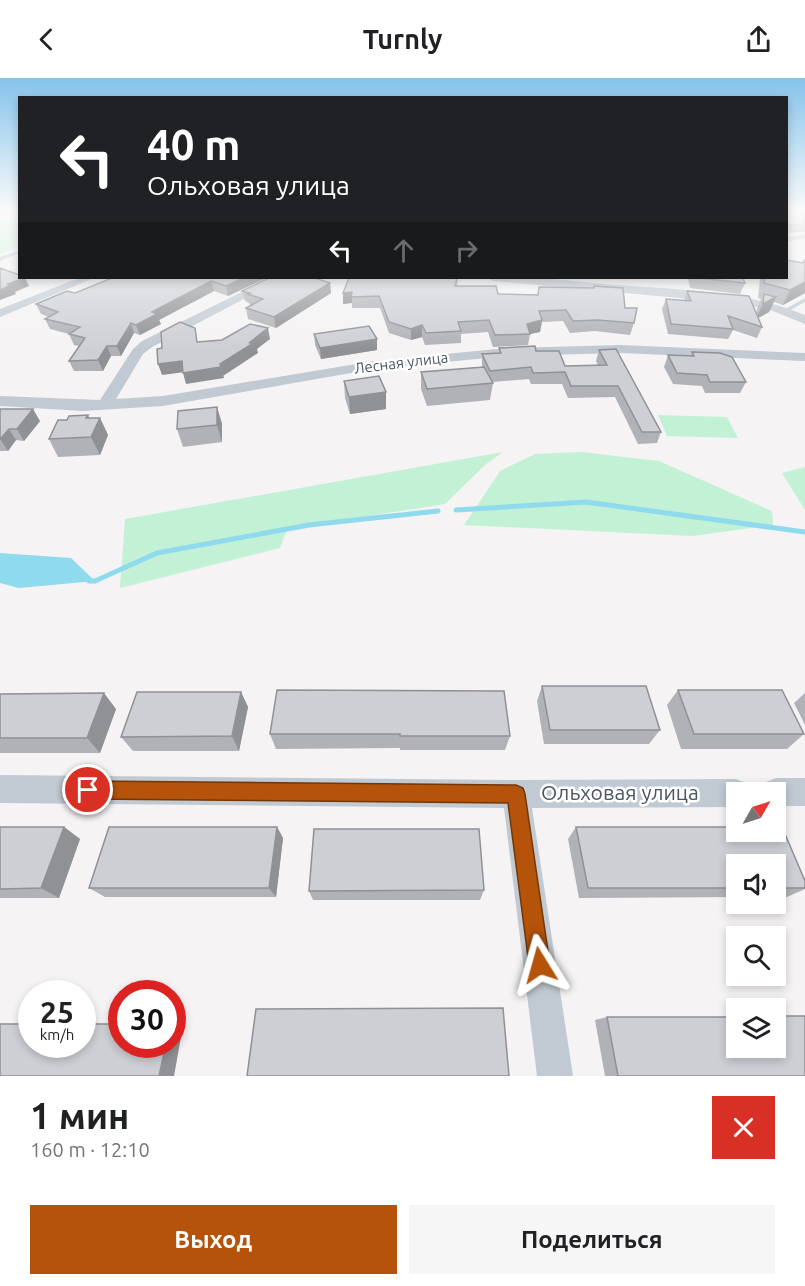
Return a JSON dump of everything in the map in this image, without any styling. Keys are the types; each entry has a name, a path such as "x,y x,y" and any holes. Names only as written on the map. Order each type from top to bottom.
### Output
{"street":[{"path":"0,314 86,279"},
{"path":"105,404 138,352 147,344 276,279"},
{"path":"504,279 745,300 784,311 805,320"},
{"name":"Лесная улица","path":"0,401 83,406 163,401 374,365 507,352 621,349 805,357"},
{"name":"Ольховая улица","path":"0,789 516,794 726,792"},
{"path":"786,792 805,792"},
{"path":"516,794 555,1076"}],"lane":[{"path":"784,311 805,300"}],"green space":[{"path":"658,415 727,417 738,438 667,436"},
{"path":"503,452 486,464 445,504 287,529 280,548 120,588 125,519"},
{"path":"581,452 659,461 772,511 773,525 692,536 464,525 500,471 535,454"},
{"path":"805,467 805,510 782,473"}],"water":[{"path":"0,553 71,558 95,581 19,588 0,583"}],"building":[{"path":"805,259 805,282 790,290 764,283 765,279 788,279 788,260 803,263"},
{"path":"0,268 18,274 18,279 22,279 8,284 11,285 0,290"},
{"path":"110,279 242,279 226,286 211,281 152,312 157,314 136,325 131,323 117,346 107,346 98,360 69,361 85,338 69,334 80,327 45,319 58,312 36,304 67,291 75,293"},
{"path":"267,279 318,279 330,283 274,317 246,308 263,299 242,291"},
{"path":"349,279 457,279 455,286 496,286 498,294 538,295 539,287 594,288 594,286 623,288 625,308 637,308 634,323 598,320 573,321 566,310 539,311 542,320 527,324 530,334 495,335 489,320 458,322 461,331 426,333 422,325 411,329 389,322 379,296 351,297 352,292 343,293"},
{"path":"708,279 743,279 745,283"},
{"path":"687,291 749,296 762,327 728,316 733,329 671,324 666,299 691,301"},
{"path":"764,294 776,297 763,304"},
{"path":"180,322 195,328 197,342 222,340 250,324 268,328 249,343 255,342 220,364 221,367 183,373 182,361 158,364 157,349 162,348 161,332"},
{"path":"369,326 377,339 320,348 314,334"},
{"path":"535,346 536,351 559,351 565,366 607,365 599,350 616,349 661,432 642,432 618,386 571,386 565,372 533,373 531,367 490,371 482,354 501,353 499,348"},
{"path":"692,352 720,353 732,357 746,382 710,382 707,375 677,373 668,355 694,356"},
{"path":"484,367 493,383 427,389 421,372"},
{"path":"379,376 386,392 349,397 344,381"},
{"path":"217,407 217,425 177,429 178,411"},
{"path":"0,409 33,409 17,429 9,429 0,439"},
{"path":"88,415 86,418 100,418 91,437 49,439 58,420 67,420 69,416"},
{"path":"542,686 646,686 660,730 550,730"},
{"path":"277,690 504,691 510,736 270,734"},
{"path":"678,690 782,690 804,734 694,734"},
{"path":"137,692 241,692 232,736 121,737"},
{"path":"104,693 87,738 0,738 0,694"},
{"path":"0,827 64,827 41,888 0,889"},
{"path":"109,827 277,827 269,888 89,888"},
{"path":"576,827 726,827 726,842 786,842 786,836 805,881 805,888 786,888 786,854 726,854 726,888 588,888"},
{"path":"314,829 479,829 484,890 309,891"},
{"path":"503,1008 509,1076 247,1076 256,1009"},
{"path":"786,1016 805,1016 805,1076 618,1076 607,1017 726,1017 726,1058 786,1058"},
{"path":"0,1024 18,1024 18,1058 96,1058 96,1024 108,1024 108,1058 163,1058 159,1076 0,1076"}],"waterway":[{"path":"456,510 586,502 805,532"},
{"path":"89,581 95,581 157,553 309,525 438,511"}],"route":[{"path":"88,790 516,794 540,965"}]}
